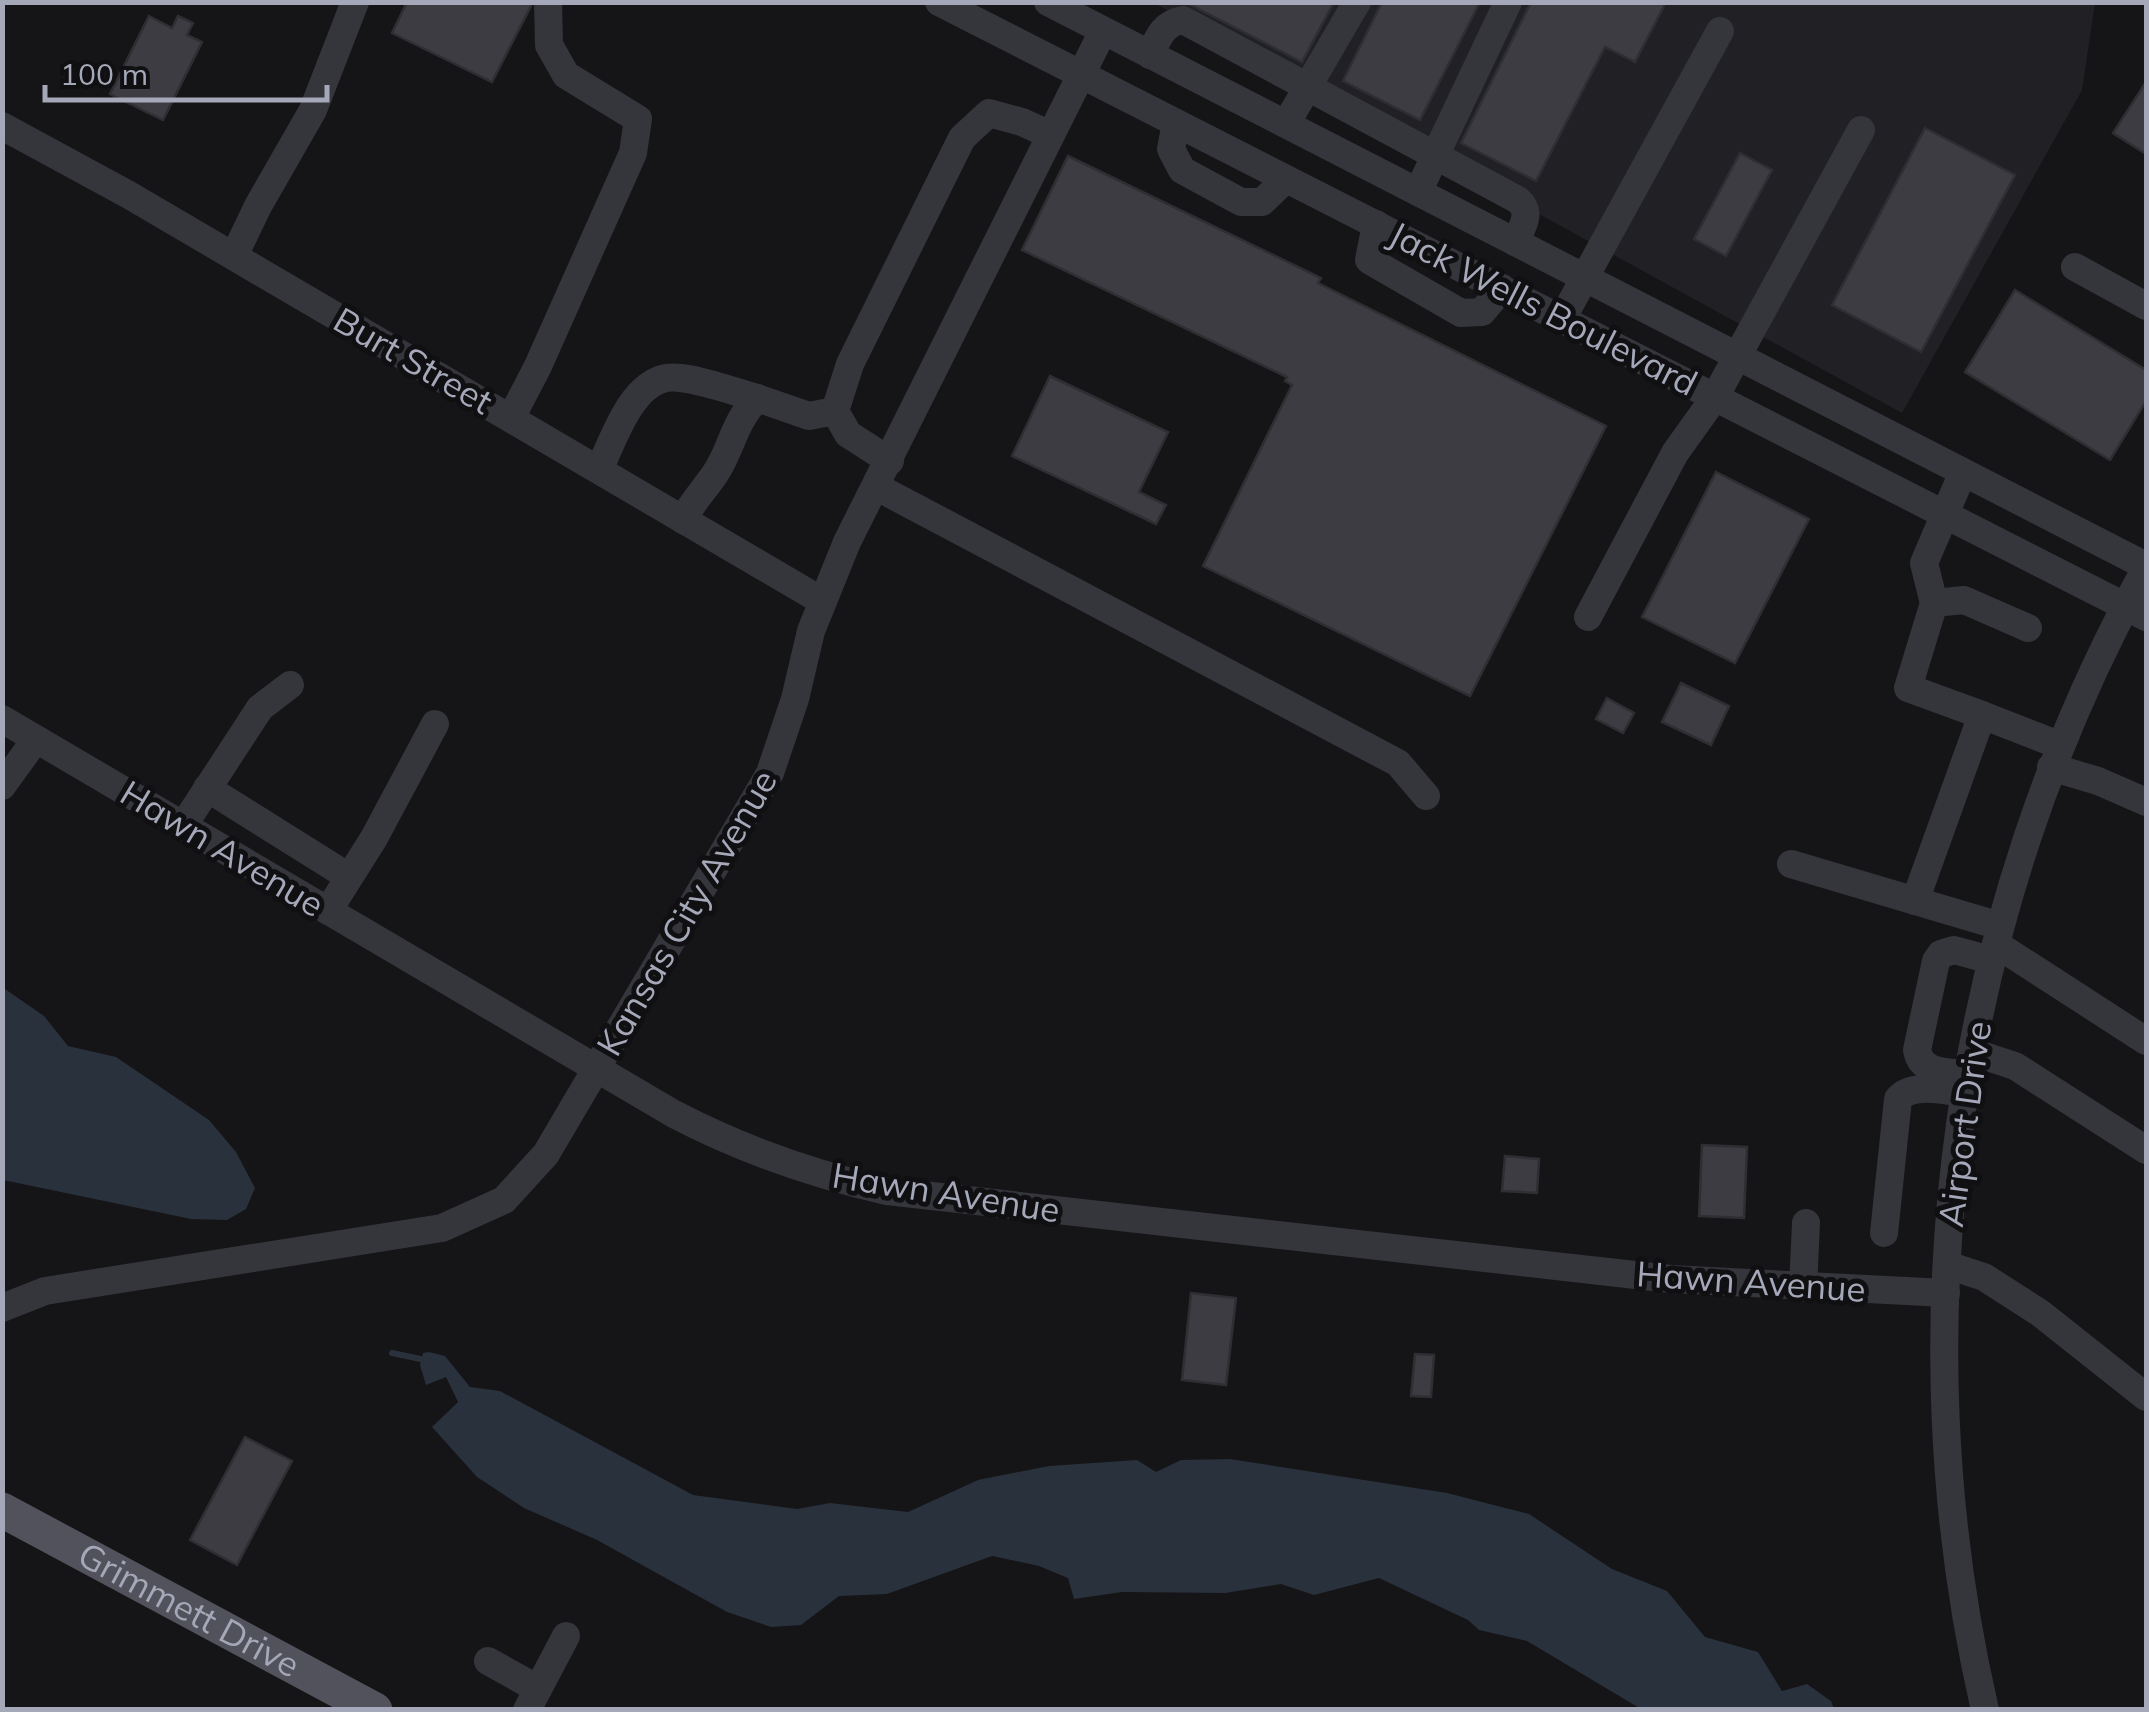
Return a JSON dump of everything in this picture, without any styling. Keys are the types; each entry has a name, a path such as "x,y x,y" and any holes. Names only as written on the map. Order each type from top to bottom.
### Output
{"main road":[{"name":"Grimmett Drive","path":"2,1510 375,1710"}],"street":[{"path":"234,256 313,110 355,2"},
{"path":"511,418 633,154 638,119 566,75 549,45 548,2"},
{"name":"Jack Wells Boulevard","path":"939,2 2136,611"},
{"name":"Jack Wells Boulevard","path":"1048,2 2146,567"},
{"path":"1286,124 1357,2"},
{"path":"1418,192 1508,2"},
{"path":"1150,55 1162,30 1173,21 1183,20 1522,204 1526,217 1515,242"},
{"name":"Kansas City Avenue","path":"2,1308 45,1291 442,1228 504,1200 546,1154 770,773 822,601 847,542 1103,31"},
{"path":"1562,319 1720,31"},
{"path":"890,461 848,434 835,411 850,364 962,138 988,112 1050,136"},
{"path":"1176,122 1171,149 1182,170 1241,202 1262,202 1286,179"},
{"name":"Burt Street","path":"2,126 234,256 822,601"},
{"path":"1588,617 1675,453 1716,397 1862,130"},
{"path":"1376,224 1369,260 1461,313 1482,312 1502,288"},
{"path":"2075,267 2146,306"},
{"path":"598,470 638,395 654,382 669,377 757,398 809,416 835,411"},
{"path":"683,520 697,494 716,472 741,415 757,398"},
{"path":"1962,472 1924,564 1934,603 1908,688 1982,715 2098,781 2146,802"},
{"path":"877,486 1398,763 1426,796"},
{"name":"Airport Drive","path":"1985,1710 1968,1632 1950,1504 1945,1393 1947,1265 1968,1073 1996,943 2055,756 2084,687 2136,611 2146,567"},
{"path":"1934,603 1964,600 2028,628"},
{"path":"183,826 260,708 290,686"},
{"path":"1915,901 1982,715"},
{"name":"Hawn Avenue","path":"2,719 597,1070 730,1143 829,1178 888,1191 1672,1279 1946,1294"},
{"path":"328,911 374,838 435,724"},
{"path":"2,786 36,739"},
{"path":"207,788 349,877"},
{"path":"1791,864 1915,901 1996,943 2146,1042"},
{"path":"1968,1073 1927,1067 1919,1060 1936,961 1941,954 1954,950 1996,943"},
{"path":"1884,1232 1898,1100 1913,1089 1968,1073 2016,1066 2146,1150"},
{"path":"1803,1288 1806,1222"},
{"path":"1947,1265 1984,1277 2040,1313 2146,1396"},
{"path":"488,1662 533,1699 566,1636"}],"shaded area":[{"path":"1154,3 2095,3 2082,90 1902,413"}],"water":[{"path":"2,987 44,1016 68,1046 116,1057 209,1120 236,1152 255,1188 246,1209 227,1220 191,1219 3,1180"},
{"path":"423,1353 445,1356 470,1387 500,1391 693,1495 797,1509 830,1503 908,1512 978,1480 1049,1466 1137,1460 1156,1472 1181,1460 1230,1459 1447,1493 1529,1514 1612,1569 1667,1591 1705,1637 1758,1652 1782,1691 1807,1684 1831,1701 1834,1709 1641,1709 1527,1641 1479,1630 1468,1620 1379,1578 1314,1595 1281,1584 1225,1593 1122,1592 1074,1599 1068,1578 1039,1566 992,1556 887,1594 839,1596 801,1625 771,1627 727,1612 597,1540 524,1508 477,1477 432,1427 458,1402 446,1377 426,1385 420,1365"}],"building":[{"path":"407,2 530,2 531,6 492,82 392,33"},
{"path":"1185,2 1334,2 1302,62"},
{"path":"1382,2 1480,2 1420,120 1343,81"},
{"path":"1531,2 1666,2 1635,62 1605,47 1536,181 1461,143"},
{"path":"149,16 172,28 178,16 193,23 187,35 202,42 163,120 110,94"},
{"path":"2146,82 2146,154 2113,133"},
{"path":"1925,128 2015,175 1921,352 1832,305"},
{"path":"1740,153 1772,170 1726,256 1694,239"},
{"path":"1068,156 1321,278 1318,283 1606,426 1470,696 1203,566 1292,385 1285,381 1287,377 1022,250"},
{"path":"2015,290 2146,370 2146,401 2110,460 1965,372"},
{"path":"1050,376 1168,432 1139,492 1166,505 1156,524 1012,456"},
{"path":"1716,472 1809,519 1735,663 1642,617"},
{"path":"1681,683 1729,706 1711,745 1662,722"},
{"path":"1607,698 1634,713 1623,733 1596,719"},
{"path":"1702,1145 1747,1147 1744,1218 1699,1216"},
{"path":"1505,1156 1539,1159 1537,1193 1502,1191"},
{"path":"1191,1293 1236,1298 1226,1385 1182,1380"},
{"path":"1415,1354 1434,1355 1431,1397 1411,1396"},
{"path":"245,1437 292,1461 237,1565 190,1540"}],"waterway":[{"path":"392,1353 430,1361"}]}
